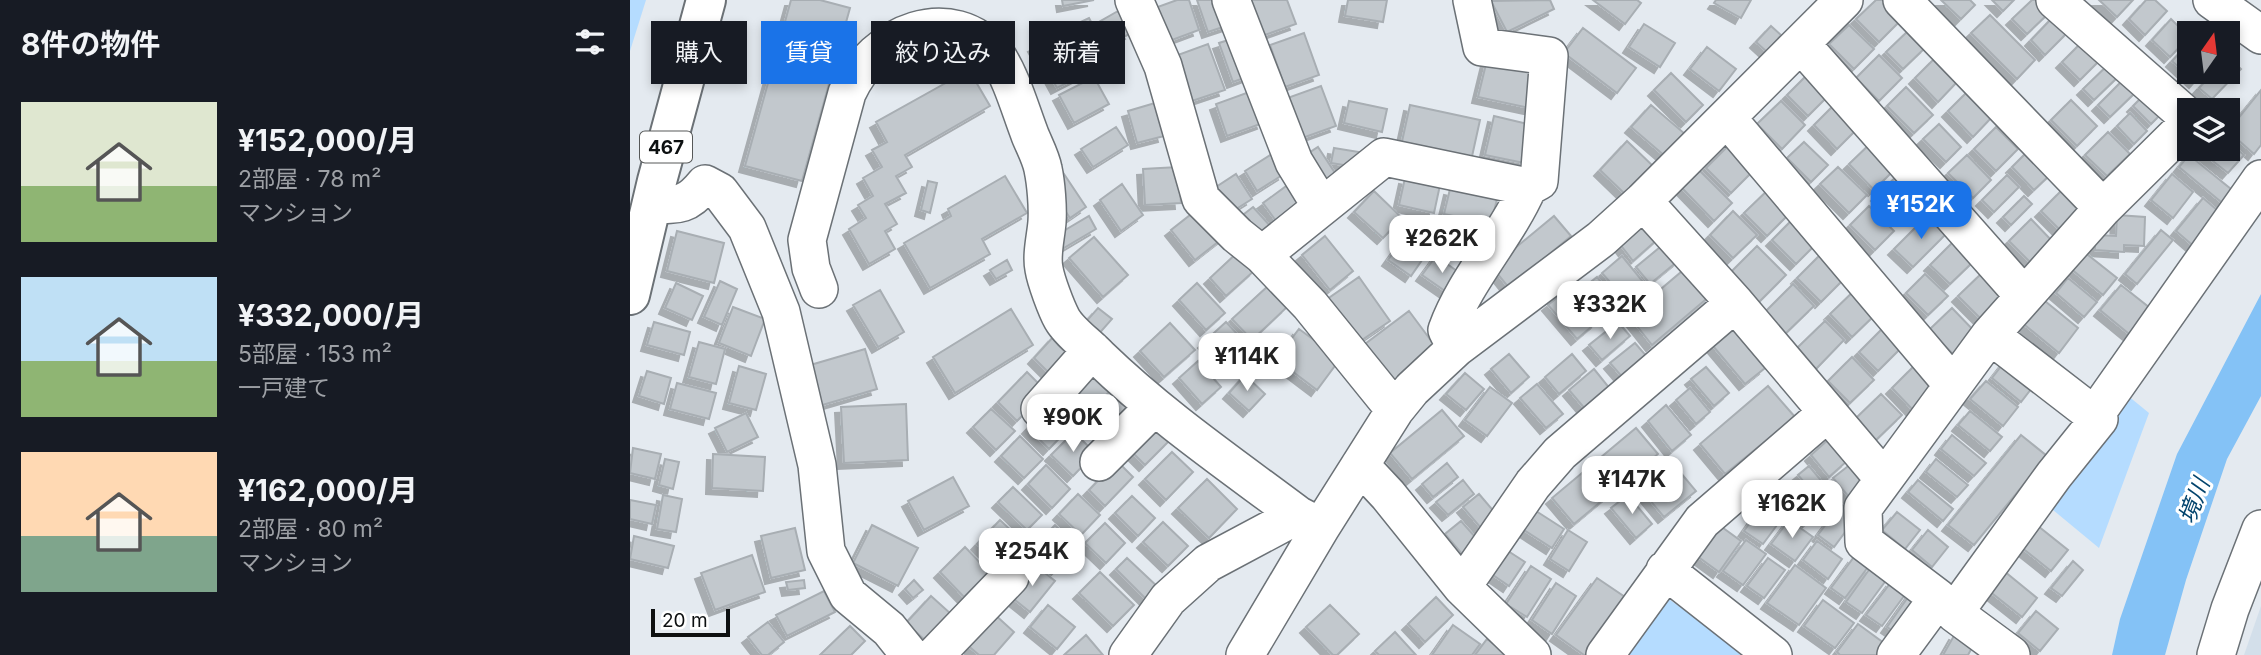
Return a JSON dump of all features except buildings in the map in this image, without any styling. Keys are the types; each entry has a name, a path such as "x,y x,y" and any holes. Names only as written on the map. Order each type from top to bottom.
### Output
{"highway":[{"name":"467","path":"630,295 706,0"}],"street":[{"path":"1231,0 1278,126 1294,162 1321,206"},
{"path":"1456,348 1447,330 1455,308 1520,205 1528,187 1539,181 1549,56 1482,47 1472,0"},
{"path":"1245,655 1309,521 1360,465 1395,410 1436,365 1601,239 1643,201 1844,0"},
{"path":"1902,0 2103,208"},
{"path":"2055,0 2177,110"},
{"path":"2212,0 2261,34"},
{"path":"1139,2 1163,66 1201,200 1262,255 1310,305 1395,410"},
{"path":"819,289 811,268 807,240 843,105 854,78 879,47 894,35 916,23 948,21 979,36 999,59 1043,169 1047,218 1044,269 1063,320 1154,407 1309,521"},
{"path":"1801,44 2024,296"},
{"path":"1727,118 1952,385"},
{"path":"1896,655 1938,598 1864,542 1863,508 1990,335 2103,208 2177,133"},
{"path":"1262,255 1384,157 1528,187"},
{"path":"2095,415 2261,179"},
{"path":"652,204 681,205 694,197 705,184 720,192 747,228 781,312 817,465 827,551 848,595 888,629 910,655"},
{"path":"1643,201 1735,303 1884,479"},
{"path":"1462,587 1533,484 1560,453 1735,303"},
{"path":"1990,335 2099,419 2054,475 1954,613 2011,655"},
{"path":"1040,409 1092,350"},
{"path":"1099,463 1154,407"},
{"path":"1605,655 1702,521 1827,413"},
{"path":"1360,465 1388,495 1462,587 1526,653"},
{"path":"1128,655 1168,598 1208,563 1309,521"},
{"path":"2216,655 2261,529"},
{"path":"1665,570 1773,655"},
{"path":"935,655 1010,577"}],"shaded area":[{"path":"630,0 646,0 630,51"},
{"path":"2127,395 2149,413 2099,548 2047,505"},
{"path":"1660,593 1748,655 1621,655"},
{"path":"2261,606 2261,655 2244,655"}],"water":[{"name":"境川","path":"2261,294 2261,396 2227,459 2186,580 2165,655 2112,655 2120,619 2177,454"}]}
